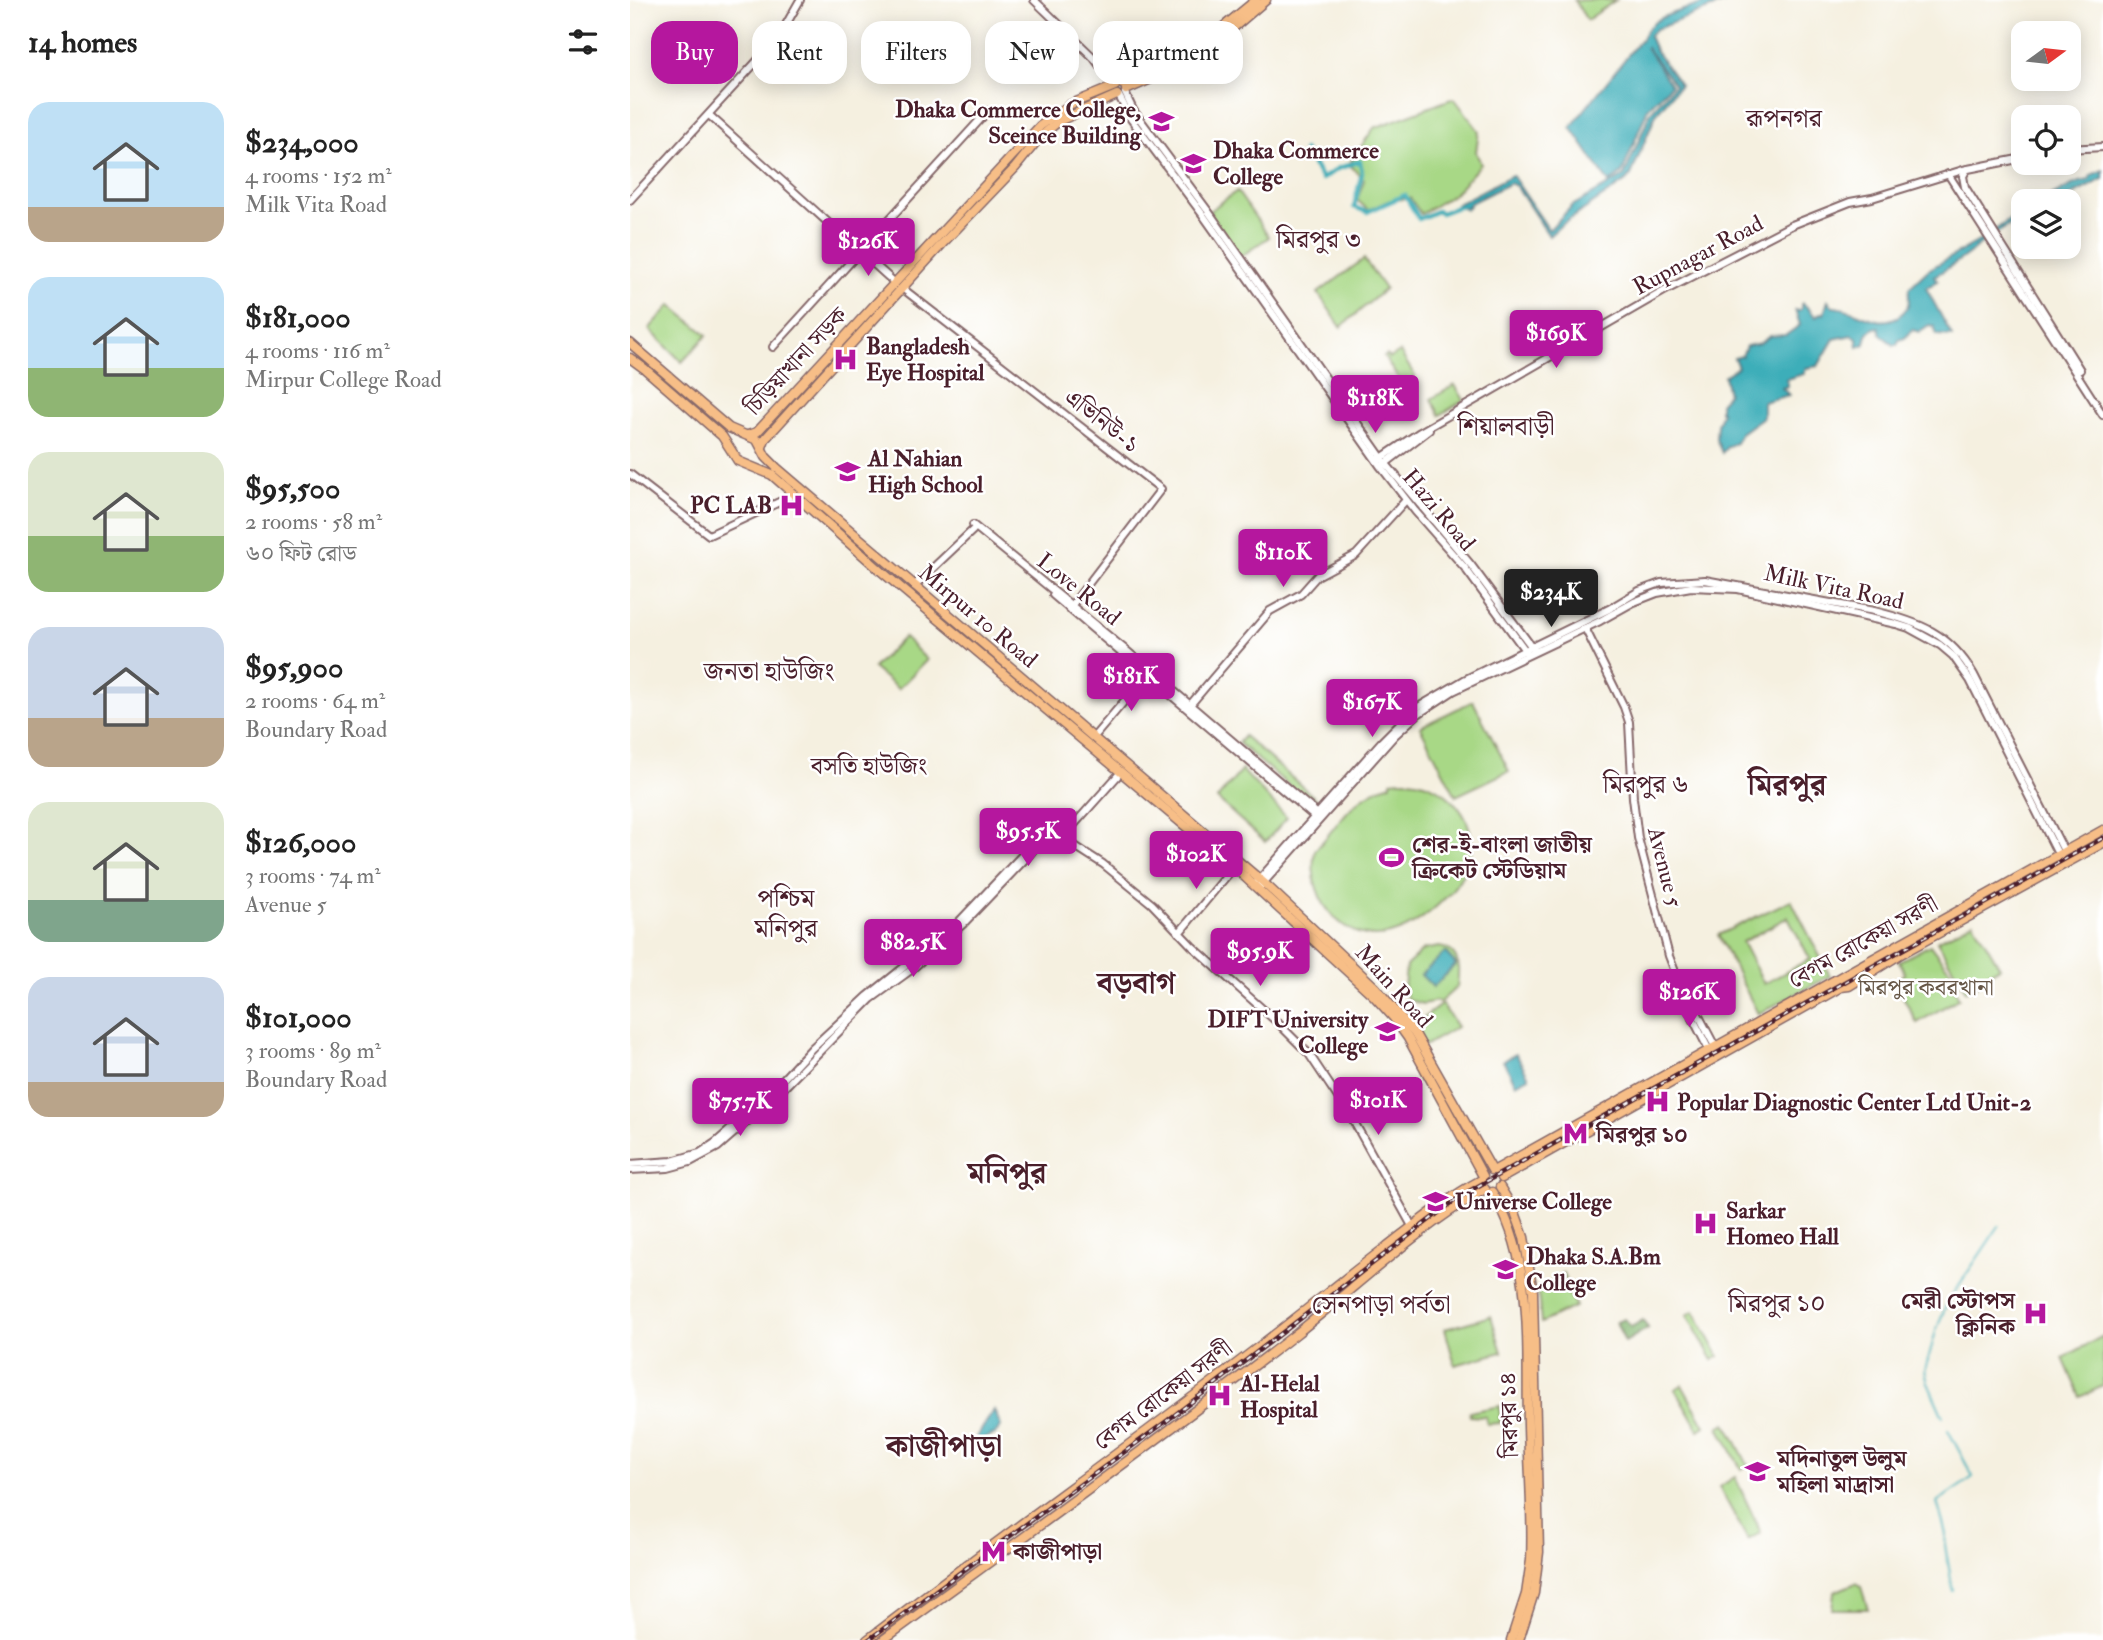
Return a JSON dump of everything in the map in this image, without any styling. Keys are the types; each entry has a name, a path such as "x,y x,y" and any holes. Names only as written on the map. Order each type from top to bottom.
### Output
{"main road":[{"name":"চিড়িয়াখানা সড়ক","path":"1233,21 1256,0"},
{"name":"চিড়িয়াখানা সড়ক","path":"1238,21 1266,0"},
{"name":"চিড়িয়াখানা সড়ক","path":"762,447 765,439 899,286 1030,143 1046,121 1068,106 1131,84"},
{"name":"চিড়িয়াখানা সড়ক","path":"742,433 757,432 899,286"},
{"path":"630,343 691,396 762,447 766,457 763,464 756,468 742,464 732,455 722,436 630,358"},
{"path":"732,455 730,439 742,433"},
{"name":"Mirpur 10 Road","path":"766,457 914,586 974,643"},
{"name":"Mirpur 10 Road","path":"756,468 772,475 974,643 1121,772 1210,842 1234,867"},
{"name":"Mirpur 10 Road","path":"1067,722 1093,738 1259,884"},
{"name":"বেগম রোকেয়া সরণী","path":"1502,1178 1714,1051 2103,830"},
{"name":"বেগম রোকেয়া সরণী","path":"867,1640 974,1557 1261,1345 1412,1226 1493,1170 1714,1051 1841,987 1849,986 1899,955 2103,843"},
{"name":"Main Road","path":"1234,867 1259,884 1353,971 1383,995 1411,1028 1493,1170 1502,1178"},
{"name":"Main Road","path":"1353,971 1404,1031 1482,1178 1493,1189"},
{"path":"1502,1178 1493,1189 1515,1212 1529,1259 1539,1552 1534,1593 1520,1640"},
{"name":"বেগম রোকেয়া সরণী","path":"883,1640 1296,1334 1430,1227 1493,1189"},
{"name":"মিরপুর ১৪","path":"1493,1189 1508,1217 1519,1257 1531,1353 1531,1560 1526,1594 1511,1640"},
{"path":"1068,1490 1076,1499"}],"street":[{"path":"630,200 782,32 800,0"},
{"path":"1034,0 1093,57"},
{"path":"1117,84 1122,89"},
{"path":"1120,84 1131,119 1202,208 1381,462"},
{"path":"773,347 988,111"},
{"path":"709,115 899,286"},
{"path":"2081,148 2103,147"},
{"name":"Rupnagar Road","path":"1381,462 1414,435 1666,290 1786,228 1850,202 1872,198 1967,169 2011,160"},
{"path":"1967,169 1963,176 1965,187 1989,233"},
{"path":"1948,174 2103,406"},
{"name":"Hazi Road","path":"1202,208 1302,356 1406,500 1465,568 1530,651"},
{"path":"1994,240 2103,415"},
{"name":"এভিনিউ-১","path":"899,286 1161,489 1071,607"},
{"name":"Hazi Road","path":"1381,462 1471,565 1530,651"},
{"path":"630,474 711,536 794,495"},
{"path":"1190,705 1270,611 1301,594 1317,576 1356,555 1406,500"},
{"name":"Love Road","path":"914,586 975,528 1318,818"},
{"name":"Milk Vita Road","path":"1530,651 1639,591 1680,580 1733,584 1898,617 1946,639 1965,660 2061,853"},
{"name":"Milk Vita Road","path":"1259,884 1382,741 1416,712 1453,686 1585,628 1649,596 1691,587 1738,589 1869,617 1909,628 1940,645 1954,656 1970,680 2061,853"},
{"name":"Avenue 5","path":"1585,628 1624,706 1629,722 1638,838 1669,956 1687,997 1685,1003 1714,1051"},
{"path":"1093,738 1148,673"},
{"name":"Love Road","path":"1148,673 1190,705 1232,744"},
{"path":"1063,837 1121,772"},
{"path":"630,1170 698,1160 718,1147 772,1100 844,1022 911,970 963,924 1030,854 1047,828 1124,881 1152,904 1179,933 1277,1022 1318,1065 1353,1120 1412,1226"},
{"path":"1179,933 1234,867"},
{"path":"630,1164 644,1166"}],"green space":[{"path":"1574,0 1616,0 1587,20"},
{"path":"1454,98 1479,131 1476,152 1481,164 1454,194 1421,214 1410,198 1388,201 1368,210 1357,200 1364,180 1349,164 1374,128"},
{"path":"1237,191 1269,237 1240,257 1208,212"},
{"path":"1364,259 1385,289 1341,327 1318,293"},
{"path":"671,305 707,335 682,362 649,329"},
{"path":"1400,352 1415,376 1403,385 1384,357 1387,355 1390,358"},
{"path":"1455,385 1464,400 1440,415 1431,399"},
{"path":"904,637 927,660 898,689 873,668"},
{"path":"1473,701 1509,771 1456,796 1420,727"},
{"path":"1244,736 1321,803 1316,808 1238,743"},
{"path":"1242,770 1287,818 1265,842 1217,799"},
{"name":"শের-ই-বাংলা জাতীয় ক্রিকেট স্টেডিয়াম","path":"1391,781 1429,785 1453,801 1469,828 1470,855 1459,881 1428,914 1390,934 1363,934 1349,929 1336,919 1324,904 1314,878 1315,850 1355,804 1377,789 1391,784"},
{"path":"1791,900 1830,976 1758,1014 1718,935","holes":["1788,917 1810,959 1764,984 1742,942"]},
{"path":"1973,922 2000,967 1989,973 1991,978 1966,991 1937,941"},
{"name":"মিরপুর কবরখানা","path":"1930,945 1956,979 1952,983 1959,998 1917,1023 1896,983 1905,974 1899,961"},
{"path":"1439,947 1455,956 1458,968 1457,987 1439,1003 1437,1001 1423,1004 1408,1000 1404,989 1406,966 1423,950"},
{"path":"1442,1004 1457,1027 1424,1046 1412,1027"},
{"path":"1563,1273 1566,1279 1561,1282 1576,1306 1541,1323 1538,1292"},
{"path":"1694,1311 1719,1356 1713,1360 1687,1315"},
{"path":"1491,1316 1502,1352 1455,1365 1445,1329"},
{"path":"1625,1319 1631,1327 1643,1320 1648,1328 1625,1342 1616,1322"},
{"path":"2103,1336 2103,1386 2080,1397 2063,1358"},
{"path":"1682,1385 1705,1426 1699,1430 1675,1389"},
{"path":"1500,1406 1500,1423 1487,1424 1486,1417 1470,1416 1469,1412"},
{"path":"1726,1423 1748,1465 1741,1469 1719,1427"},
{"path":"1735,1477 1761,1533 1748,1540 1719,1487"},
{"path":"1856,1583 1861,1587 1868,1609 1832,1609 1834,1592"}],"water":[{"path":"1709,0 1732,0 1656,29 1649,36 1655,50 1680,85 1656,114 1631,175 1626,181 1549,236 1516,186 1510,183 1470,203 1468,208 1457,204 1512,175 1549,230 1572,206 1624,176 1651,111 1675,85 1646,47 1671,85 1648,108 1622,173 1609,183 1571,127 1652,24 1669,14"},
{"path":"2103,170 2103,179 2081,191 2064,189 2089,180 2091,175"},
{"path":"2011,219 2011,225 1934,276 1938,281 1926,288 1952,336 1937,335 1934,326 1929,325 1919,332 1913,330 1899,340 1897,345 1881,335 1879,327 1870,330 1865,344 1858,347 1857,339 1852,335 1834,339 1818,366 1806,368 1804,374 1786,379 1788,386 1782,388 1789,395 1763,402 1763,417 1741,433 1736,443 1728,446 1722,453 1716,439 1722,412 1720,403 1728,394 1724,376 1738,367 1734,358 1742,356 1746,346 1760,343 1770,336 1786,335 1800,325 1795,310 1799,311 1803,303 1816,317 1820,313 1824,314 1828,300 1833,307 1872,319 1889,320 1897,317 1907,307 1909,288 1928,270 1984,238"},
{"path":"1445,952 1456,964 1433,987 1421,975"},
{"path":"1516,1054 1529,1077 1516,1084 1503,1061"},
{"path":"994,1410 1001,1426 995,1434 979,1440 976,1438"}],"waterway":[{"path":"1304,150 1322,179 1337,169 1360,161 1362,173 1354,207 1367,212 1405,195 1419,219 1462,205"},
{"path":"1943,1417 1925,1370 1936,1331 1947,1303 1999,1226"},
{"path":"1948,1430 1973,1477 1937,1502 1946,1534 1945,1545 1953,1591"}],"railway":[{"path":"868,1640 1168,1420 1462,1195 2103,838"}],"place":[{"name":"Dhaka Commerce College, Sceince Building","path":"1161,122"},
{"name":"Dhaka Commerce College","path":"1193,163"},
{"name":"Bangladesh Eye Hospital","path":"846,359"},
{"name":"Al Nahian High School","path":"848,471"},
{"name":"PC LAB","path":"792,505"},
{"name":"শের-ই-বাংলা জাতীয় ক্রিকেট স্টেডিয়াম","path":"1392,857"},
{"name":"DIFT University College","path":"1388,1032"},
{"name":"Popular Diagnostic Center Ltd Unit-2","path":"1657,1102"},
{"name":"মিরপুর ১০","path":"1576,1134"},
{"name":"Universe College","path":"1435,1201"},
{"name":"Sarkar Homeo Hall","path":"1706,1223"},
{"name":"Dhaka S.A.Bm College","path":"1506,1269"},
{"name":"মেরী স্টোপস ক্লিনিক","path":"2035,1313"},
{"name":"Al-Helal Hospital","path":"1220,1396"},
{"name":"মদিনাতুল উলুম মহিলা মাদ্রাসা","path":"1757,1471"},
{"name":"কাজীপাড়া","path":"993,1551"}],"district":[{"name":"রূপনগর","path":"1784,119"},
{"name":"মিরপুর ৩","path":"1319,240"},
{"name":"শিয়ালবাড়ী","path":"1506,427"},
{"name":"জনতা হাউজিং","path":"769,672"},
{"name":"বসতি হাউজিং","path":"869,766"},
{"name":"মিরপুর ৬","path":"1646,785"},
{"name":"মিরপুর","path":"1787,785"},
{"name":"পশ্চিম মনিপুর","path":"786,914"},
{"name":"বড়বাগ","path":"1136,983"},
{"name":"মনিপুর","path":"1007,1173"},
{"name":"মিরপুর ১০","path":"1777,1304"},
{"name":"সেনপাড়া পর্বতা","path":"1381,1305"},
{"name":"কাজীপাড়া","path":"944,1446"}]}
